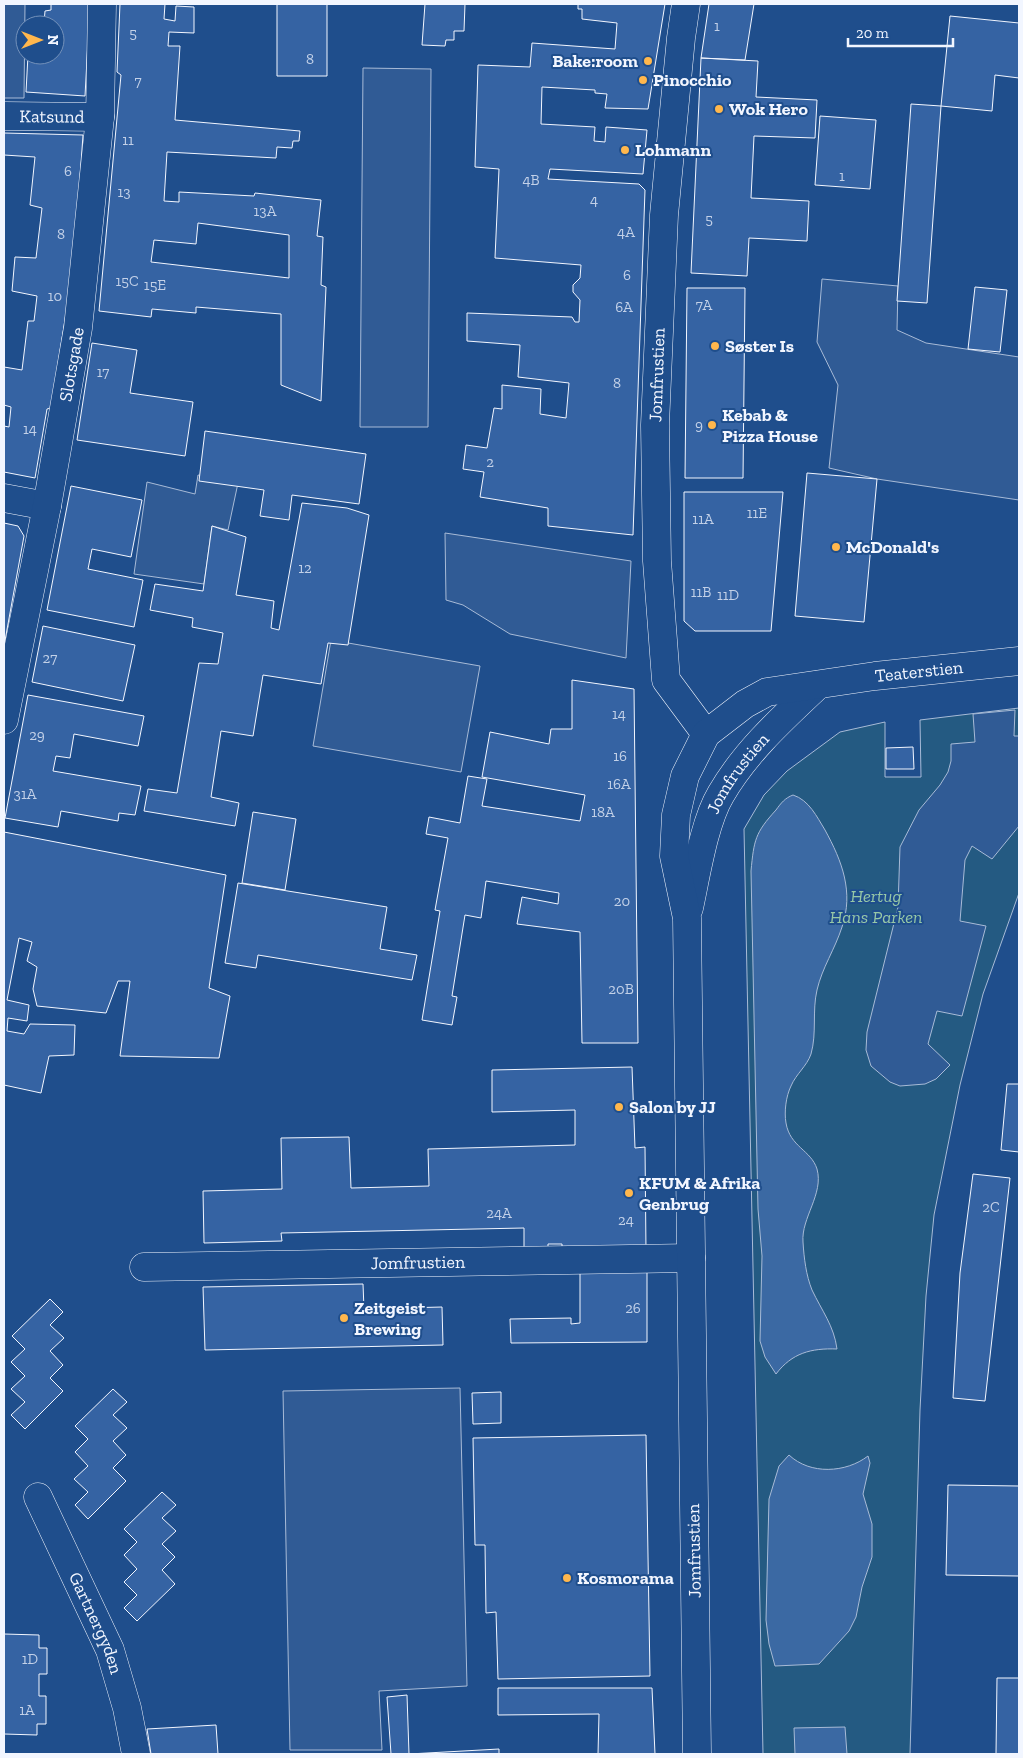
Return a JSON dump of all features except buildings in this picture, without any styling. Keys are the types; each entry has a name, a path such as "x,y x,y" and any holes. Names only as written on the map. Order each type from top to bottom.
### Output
{"street":[{"name":"Slotsgade","path":"4,720 47,506 78,328 100,117 102,4"},
{"name":"Jomfrustien","path":"686,4 664,215 655,425 657,561 666,680 706,734"},
{"name":"Katsund","path":"4,116 100,117"},
{"path":"4,498 47,506"},
{"name":"Teaterstien","path":"818,685 875,676 1019,660"},
{"name":"Jomfrustien","path":"697,1754 686,918 674,856 676,815 685,776 706,734 746,704 767,692 818,685"},
{"name":"Jomfrustien","path":"686,918 704,843 720,795 746,757 818,685"},
{"name":"Jomfrustien","path":"144,1267 691,1258"},
{"name":"Gartnergyden","path":"38,1497 110,1650 127,1708 136,1754"}],"green space":[{"name":"Hertug Hans Parken","path":"1019,708 1019,893 983,994 960,1085 934,1215 926,1296 920,1410 910,1754 763,1754 744,829 764,795 787,771 840,732 885,722 885,777 921,777 920,720"}],"shaded area":[{"path":"4,4 25,4 25,15 15,15 15,65 24,65 24,98 4,98"},
{"path":"363,68 431,69 428,427 360,427"},
{"path":"822,279 898,286 897,330 926,343 1019,357 1019,500 877,479 829,468 838,385 817,342"},
{"path":"198,475 238,483 228,530 212,526 204,584 134,574 147,482 195,494"},
{"path":"445,533 631,561 626,658 510,634 463,605 446,600"},
{"path":"331,640 480,666 461,772 313,746"},
{"path":"1015,710 1014,736 1019,736 1019,826 992,859 972,846 965,860 960,921 986,926 962,1016 937,1011 928,1044 950,1065 936,1079 925,1084 900,1086 890,1082 871,1066 866,1050 867,1032 898,907 900,847 919,810 940,785 948,772 951,761 951,744 975,742 973,714"},
{"path":"793,795 804,801 816,815 837,853 844,877 847,901 842,927 817,990 811,1054 789,1090 785,1114 788,1131 792,1138 810,1157 817,1169 817,1188 803,1233 804,1254 812,1290 830,1326 837,1349 803,1353 789,1361 776,1374 765,1357 760,1341 762,1256 758,1209 751,871 753,852 760,831 781,803"},
{"path":"460,1388 467,1686 379,1691 382,1750 290,1750 283,1391"},
{"path":"789,1455 807,1466 817,1469 849,1466 868,1456 870,1463 863,1494 872,1524 872,1557 862,1587 856,1617 849,1631 819,1664 775,1666 769,1644 766,1620 769,1499 779,1466"},
{"path":"845,1727 847,1754 795,1754 794,1728"}],"place":[{"name":"Bake:room","path":"648,61"},
{"name":"Pinocchio","path":"643,80"},
{"name":"Wok Hero","path":"719,109"},
{"name":"Lohmann","path":"625,150"},
{"name":"Søster Is","path":"715,346"},
{"name":"Kebab & Pizza House","path":"712,425"},
{"name":"McDonald's","path":"836,547"},
{"name":"Salon by JJ","path":"619,1107"},
{"name":"KFUM & Afrika Genbrug","path":"629,1193"},
{"name":"Zeitgeist Brewing","path":"344,1318"},
{"name":"Kosmorama","path":"567,1578"}]}
